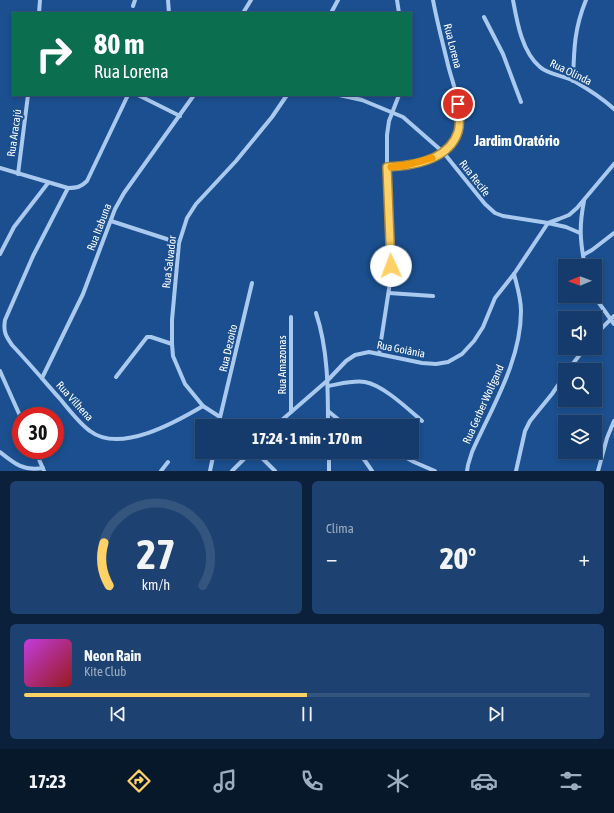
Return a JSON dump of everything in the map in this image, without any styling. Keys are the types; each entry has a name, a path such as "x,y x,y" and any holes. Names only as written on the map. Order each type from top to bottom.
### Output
{"street":[{"path":"39,12 40,0"},
{"path":"133,6 135,0"},
{"path":"168,0 169,12"},
{"path":"244,12 251,0"},
{"path":"332,12 338,0"},
{"path":"397,0 399,12"},
{"name":"Rua Lorena","path":"387,167 422,162 432,158 444,152 458,132 458,104 433,0"},
{"name":"Rua Olinda","path":"513,0 518,28 534,61 546,71 573,80 614,109"},
{"path":"573,80 575,34 577,23 586,0"},
{"path":"484,17 503,54 521,102"},
{"name":"Rua Aracajú","path":"18,174 28,96"},
{"path":"0,168 68,188 77,188 82,186 87,181 128,96"},
{"path":"140,96 180,116"},
{"name":"Rua Itabuna","path":"42,378 83,294 115,208 124,193 193,96"},
{"name":"Rua Salvador","path":"220,417 203,406 185,384 173,356 172,320 179,243 187,218 196,204 254,139 286,96"},
{"name":"Rua Recife","path":"344,96 362,100 403,117 444,152 485,204 495,213 510,218 548,223 569,215 584,200 614,164"},
{"path":"379,354 391,276 387,135 392,112 399,96"},
{"path":"0,254 14,227 48,183"},
{"path":"2,328 34,256 68,188"},
{"path":"584,200 580,219 580,233 584,259"},
{"path":"111,221 179,243"},
{"path":"548,223 566,227 580,233"},
{"name":"Rua Goiânia","path":"283,419 328,380 346,361 355,355 368,352 422,364 436,364 448,362 462,354 474,341 483,327 495,298 514,274 548,223"},
{"path":"583,255 614,233"},
{"name":"Rua Gerber Wolfgand","path":"467,471 472,452 509,372 519,331 521,309 514,274"},
{"name":"Rua Dezoito","path":"220,417 252,283"},
{"path":"389,294 433,296"},
{"path":"600,303 612,317 614,324"},
{"path":"316,312 321,329 328,380 328,419"},
{"name":"Rua Amazonas","path":"291,317 291,412"},
{"path":"602,328 612,317"},
{"name":"Rua Vilhena","path":"2,328 12,345 90,432 108,438 119,439 140,436 176,422 203,406"},
{"path":"116,377 147,337 172,344"},
{"path":"573,363 580,355"},
{"path":"0,370 16,407"},
{"path":"328,386 364,382 374,385 384,390 422,421"},
{"path":"516,471 525,431 530,421 558,385"},
{"path":"328,411 338,419"},
{"path":"598,471 614,421"},
{"path":"0,452 26,470 43,470 39,459"},
{"path":"210,471 213,459"},
{"path":"232,471 243,459"},
{"path":"263,459 275,471"},
{"path":"329,459 330,471"},
{"path":"364,459 372,471"},
{"path":"409,459 435,471"},
{"path":"161,471 168,462"}],"slow traffic":[{"path":"391,167 422,162 432,158"}],"district":[{"name":"Jardim Oratório","path":"517,141"}],"route":[{"path":"391,266 387,167 422,162 444,152 458,132 458,104"}]}
